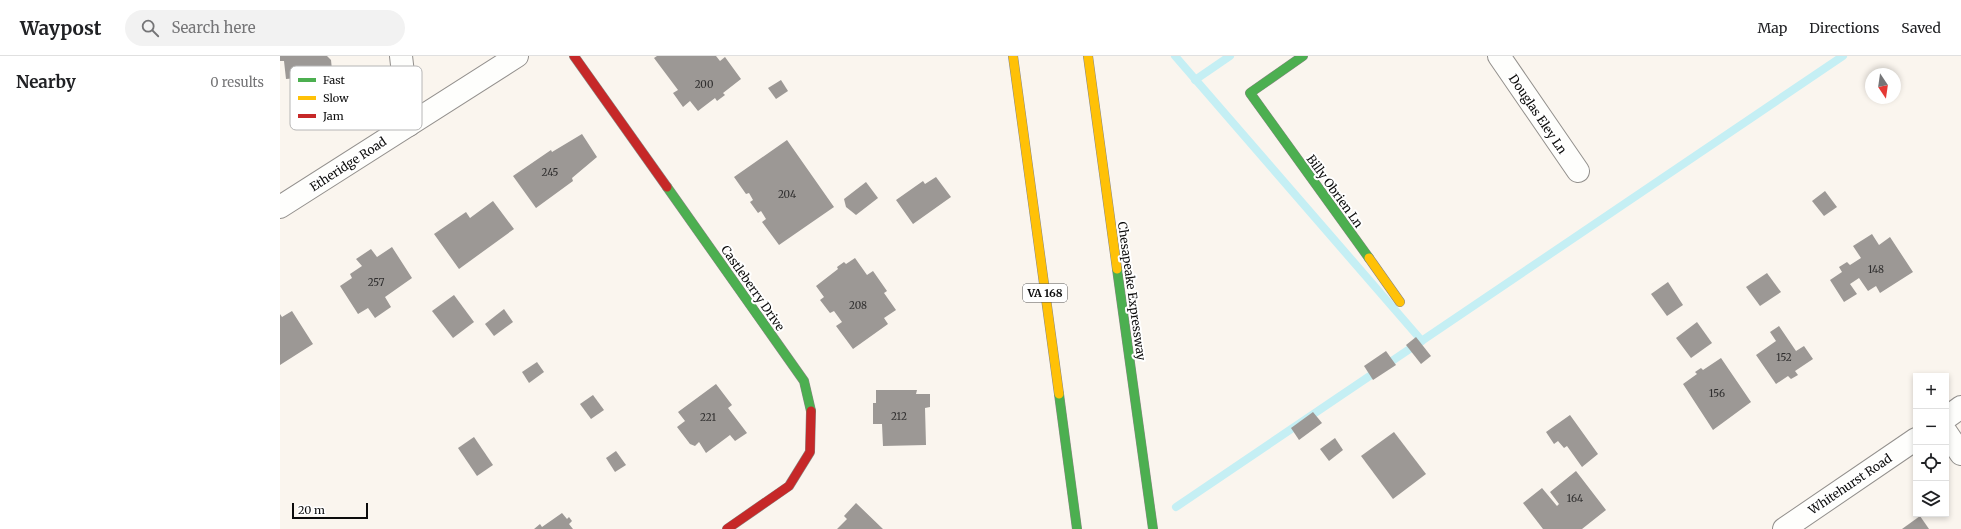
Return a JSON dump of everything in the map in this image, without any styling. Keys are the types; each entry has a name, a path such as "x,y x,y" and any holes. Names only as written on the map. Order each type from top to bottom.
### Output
{"main road":[{"name":"Castleberry Drive","path":"574,56 804,380 811,409 810,452 789,486 727,529"},
{"name":"VA 168","path":"1013,56 1077,529"},
{"name":"Chesapeake Expressway","path":"1088,56 1153,529"},
{"name":"Billy Obrien Ln","path":"1303,56 1250,93 1400,302"}],"street":[{"path":"401,56 402,66"},
{"name":"Etheridge Road","path":"422,117 517,56"},
{"name":"Douglas Eley Ln","path":"1499,56 1578,171"},
{"name":"Etheridge Road","path":"280,207 401,130"},
{"path":"1949,416 1961,408"},
{"path":"1949,436 1961,454"},
{"name":"Whitehurst Road","path":"1784,529 1913,441"}],"building":[{"path":"280,56 327,56 331,60 332,66 290,66 290,79 286,79 284,61 280,61"},
{"path":"657,56 716,56 720,61 725,57 741,79 723,93 725,95 717,101 715,98 698,111 690,101 683,107 673,93 678,90 654,58"},
{"path":"781,80 788,91 776,99 768,88"},
{"path":"582,134 597,157 572,178 573,181 536,208 513,176 551,150 552,152"},
{"path":"787,140 834,207 779,245 762,222 766,219 761,211 758,213 750,202 753,200 749,193 746,194 734,177"},
{"path":"936,177 951,197 913,224 896,200 923,181 925,184"},
{"path":"866,182 878,198 856,215 846,207 844,199"},
{"path":"1825,191 1837,207 1824,216 1812,201"},
{"path":"493,201 514,229 459,269 434,234 466,212 470,218"},
{"path":"1872,234 1879,245 1890,237 1913,272 1880,293 1876,286 1868,291 1859,278 1850,284 1857,294 1844,302 1830,280 1842,272 1839,267 1847,262 1850,265 1861,258 1853,246"},
{"path":"392,247 412,278 385,297 391,307 375,318 368,308 358,314 340,286 352,278 350,274 362,266 356,259 371,249 377,257"},
{"path":"855,258 867,275 873,271 887,291 884,293 896,310 884,318 888,324 853,349 836,326 842,322 834,311 830,313 820,300 824,297 816,286 838,269 837,267 844,262 846,264"},
{"path":"1767,273 1781,292 1760,306 1746,287"},
{"path":"1668,282 1683,305 1667,316 1651,294"},
{"path":"454,295 474,322 453,338 432,311"},
{"path":"504,309 513,322 494,336 485,324"},
{"path":"292,311 313,344 280,365 280,314 282,317"},
{"path":"1697,322 1712,343 1691,358 1676,338"},
{"path":"1779,326 1796,351 1804,346 1813,359 1795,371 1798,375 1791,379 1788,376 1776,384 1756,355 1776,341 1770,332"},
{"path":"1416,337 1431,356 1421,364 1406,345"},
{"path":"1386,351 1396,365 1373,380 1364,366"},
{"path":"1721,358 1751,402 1713,430 1683,384 1697,374 1695,372 1701,368 1703,370"},
{"path":"537,362 544,372 529,383 522,372"},
{"path":"716,384 732,405 728,408 747,433 735,441 730,435 706,453 699,442 695,446 690,444 677,427 685,421 678,412"},
{"path":"876,390 917,390 916,394 930,394 930,407 925,408 926,445 883,446 882,424 873,424 873,403 876,403"},
{"path":"593,395 604,410 591,419 580,404"},
{"path":"1313,412 1322,423 1299,440 1291,428"},
{"path":"1570,415 1598,454 1582,467 1567,446 1564,448 1558,441 1554,444 1546,432"},
{"path":"1394,432 1426,474 1393,499 1361,456"},
{"path":"474,437 493,465 477,476 458,448"},
{"path":"1335,438 1343,450 1329,461 1320,449"},
{"path":"616,451 626,465 615,472 606,458"},
{"path":"1576,471 1606,510 1582,529 1543,529 1523,503 1542,488 1557,506 1559,504 1550,492"},
{"path":"856,503 883,529 837,529 847,519 844,516"},
{"path":"562,513 567,519 569,517 572,521 569,524 573,529 534,529 540,524 542,527"},
{"path":"1921,517 1929,529 1902,529"}],"waterway":[{"path":"1175,56 1422,341"},
{"path":"1195,80 1230,56"},
{"path":"1176,507 1843,56"}],"traffic: fast":[{"path":"1303,56 1250,93 1369,258"},
{"path":"667,187 804,381 811,411"},
{"path":"1117,269 1153,529"},
{"path":"1059,394 1077,529"}],"traffic: slow":[{"path":"1013,56 1059,394"},
{"path":"1088,56 1117,269"},
{"path":"1369,258 1400,302"}],"traffic: jam":[{"path":"574,56 667,187"},
{"path":"727,529 789,486 810,452 811,411"}]}
